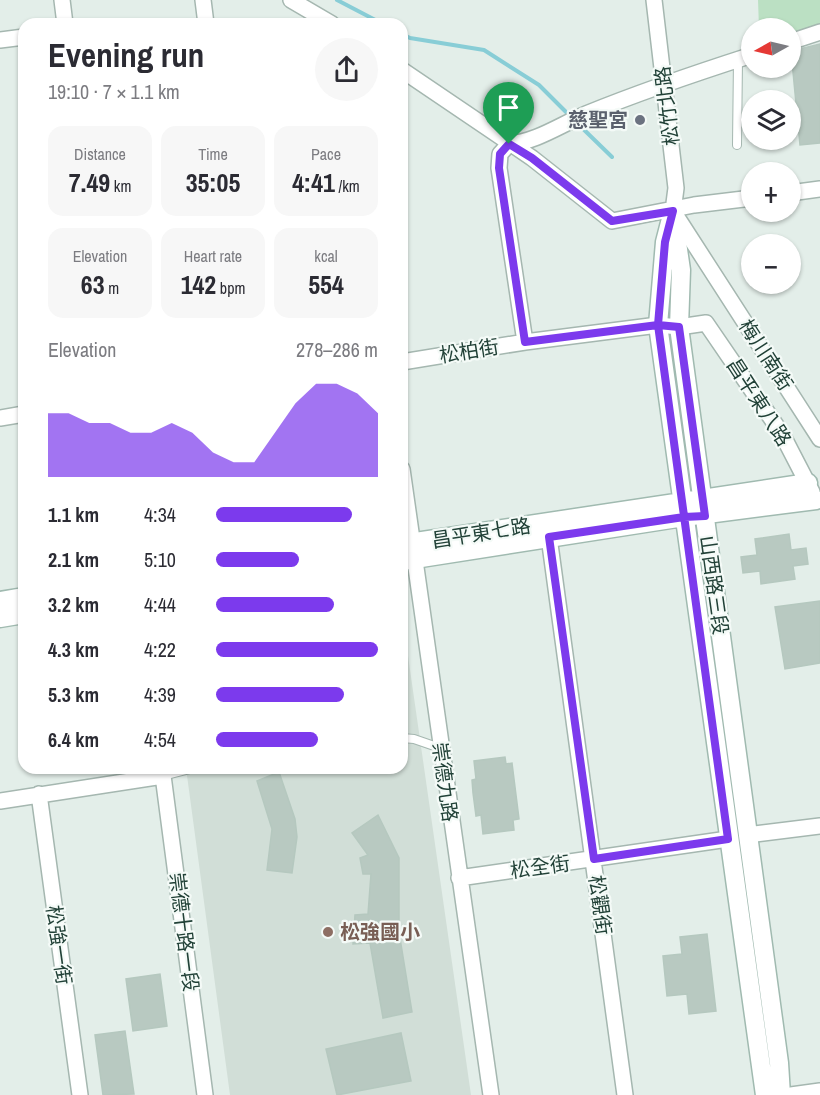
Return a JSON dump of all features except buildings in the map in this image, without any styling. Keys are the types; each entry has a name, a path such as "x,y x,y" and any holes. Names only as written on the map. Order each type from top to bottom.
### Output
{"street":[{"path":"62,0 64,18"},
{"path":"203,0 205,18"},
{"path":"291,0 322,18"},
{"name":"松竹北路","path":"654,0 676,188 673,211"},
{"path":"801,38 820,32"},
{"path":"0,40 18,38"},
{"path":"525,342 499,168 500,154 509,144 528,142 583,116 664,84 741,58"},
{"path":"408,73 532,158 612,221 673,211 694,205 741,199"},
{"path":"801,192 820,189"},
{"name":"山西路三段","path":"673,211 663,261 658,325 765,1095"},
{"name":"山西路三段","path":"673,211 681,270 679,327 781,1095"},
{"name":"梅川南街","path":"673,211 818,433"},
{"name":"昌平東八路","path":"679,327 706,323 782,434 815,497"},
{"name":"松柏街","path":"408,361 525,342 658,325 679,327"},
{"path":"0,418 18,415"},
{"name":"昌平東七路","path":"408,552 683,509 815,497"},
{"name":"昌平東七路","path":"408,552 549,537 683,509"},
{"name":"松觀街","path":"549,537 625,1095"},
{"name":"崇德九路","path":"408,552 440,748 491,1095"},
{"path":"0,601 18,598"},
{"path":"0,618 18,615"},
{"path":"0,801 152,774"},
{"name":"崇德十路一段","path":"163,774 205,1095"},
{"name":"松強一街","path":"39,794 80,1095"},
{"path":"747,835 820,826"},
{"name":"松全街","path":"459,878 728,839"},
{"path":"791,1095 820,1091"}],"lane":[{"path":"737,145 743,78"},
{"path":"408,738 440,748"}],"shaded area":[{"name":"松強國小","path":"408,656 471,1095 230,1095 187,774 408,774"}],"green space":[{"path":"758,0 820,0 820,25 801,32 801,18 759,18"}],"waterway":[{"path":"337,0 372,18"},
{"path":"408,37 484,50 539,85 571,117"},
{"path":"576,122 612,157"}],"place":[{"name":"慈聖宮","path":"640,120"},
{"name":"松強國小","path":"328,932"}],"route":[{"path":"509,144 500,154 499,168 525,342 658,325 679,327 705,516 684,517 549,537 594,859 728,839 684,517 658,325 665,242 673,211 612,221 607,219 532,158 509,144"}]}
